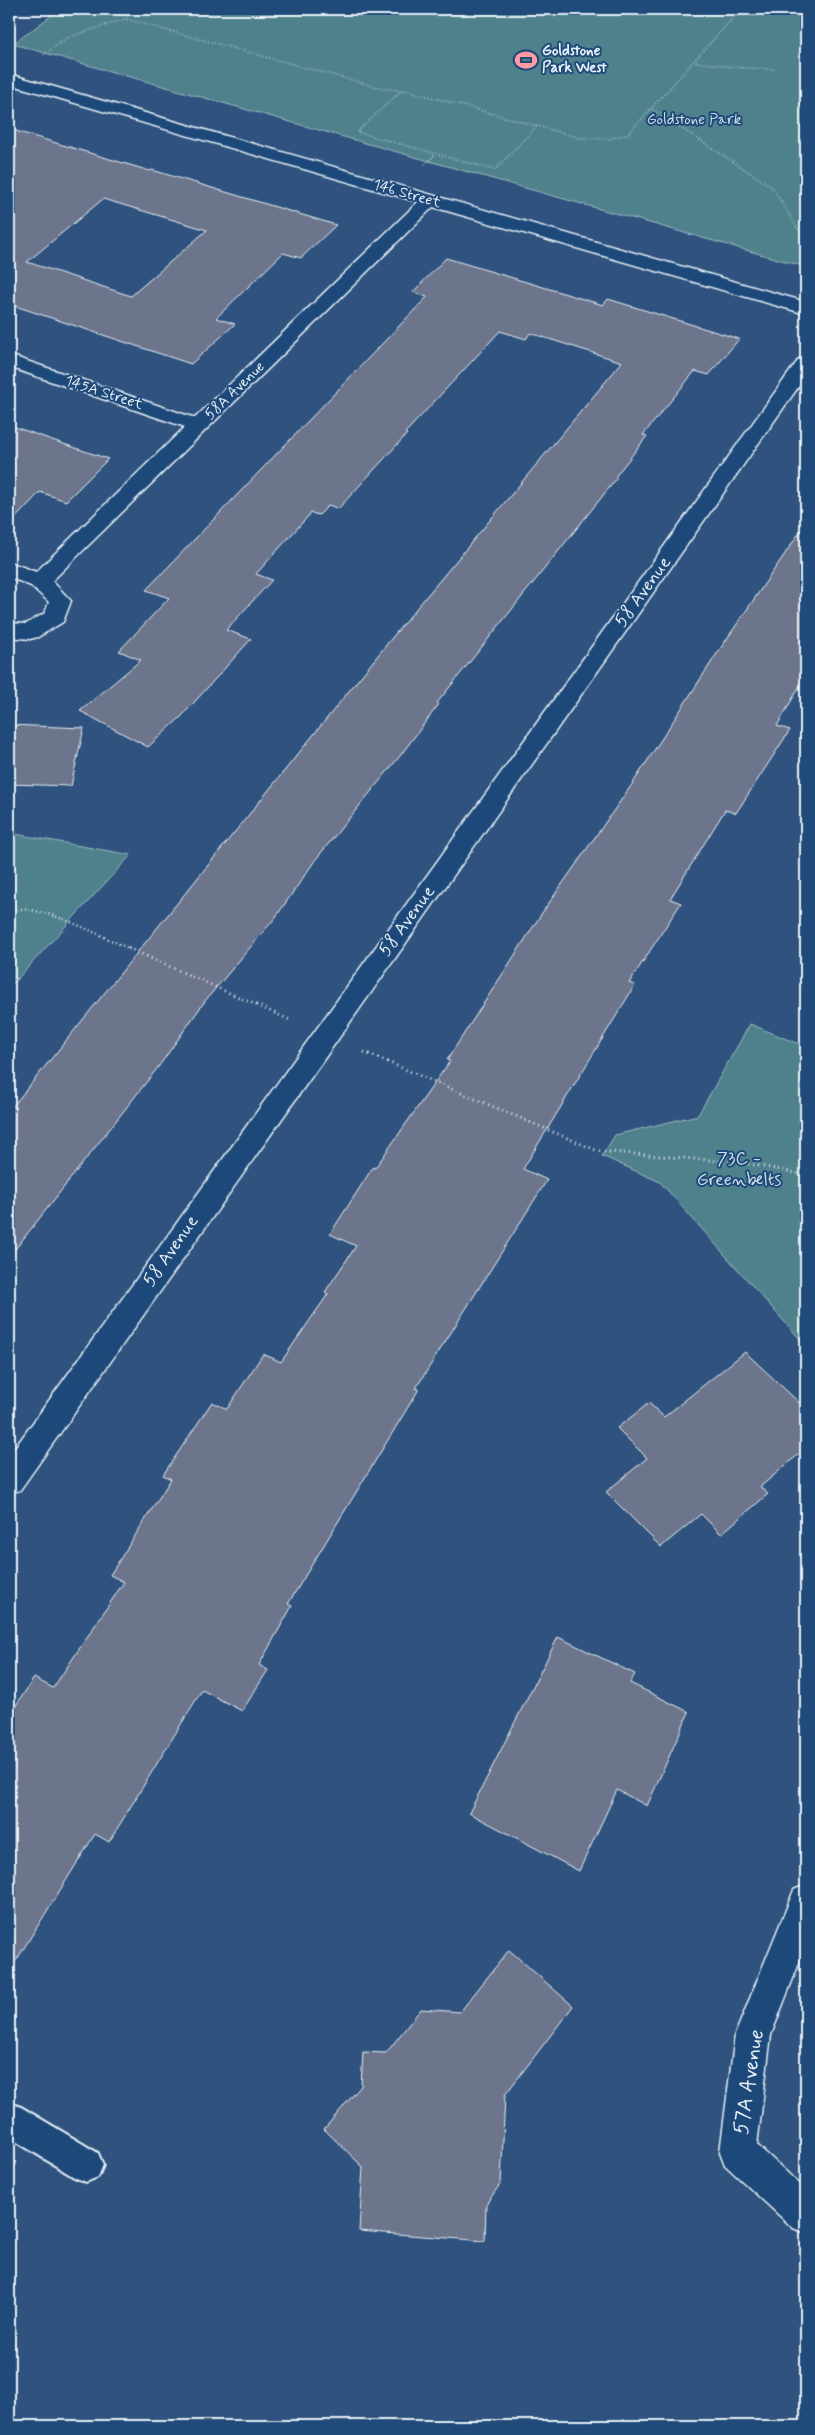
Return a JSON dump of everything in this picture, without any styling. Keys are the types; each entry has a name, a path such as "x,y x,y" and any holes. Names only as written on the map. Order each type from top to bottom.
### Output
{"street":[{"name":"146 Street","path":"9,80 806,308"},
{"name":"58A Avenue","path":"40,581 430,200"},
{"name":"145A Street","path":"9,361 200,426"},
{"name":"58 Avenue","path":"9,1480 806,363"},
{"path":"9,569 40,581 60,601 55,617 30,632 9,630"},
{"name":"57A Avenue","path":"806,1902 753,2035 738,2152 806,2214"}],"lane":[{"path":"9,2119 86,2165"}],"path":[{"path":"125,19 133,9"},
{"path":"41,57 66,38 125,19 381,88 403,90 581,138 609,139 628,134 696,62 741,9"},
{"path":"696,62 742,68 776,69"},
{"path":"403,90 357,132 494,170 538,126"},
{"path":"652,109 772,187 806,242"},
{"path":"9,909 21,908 66,921 291,1020"},
{"path":"359,1049 433,1083 598,1151 745,1163 806,1175"}],"green space":[{"name":"Goldstone Park","path":"60,9 806,9 806,267 13,44"},
{"path":"9,833 131,855 9,988"},
{"name":"73C - Greenbelts","path":"750,1024 806,1047 806,1346 660,1182 602,1156 615,1135 698,1115"}],"building":[{"path":"9,129 336,225 301,258 283,253 216,318 235,324 191,364 9,304","holes":["103,199 207,230 131,296 27,262"]},
{"path":"446,258 603,305 608,299 739,339 709,375 695,371 643,435 647,436 615,477 617,478 437,703 439,704 400,756 316,859 275,918 205,1001 159,1066 9,1257 9,1111 400,628 622,362 530,333 526,339 500,331 405,433 407,434 338,509 329,505 319,515 311,513 256,574 272,580 226,630 251,639 181,717 148,747 80,711 141,660 119,651 169,598 146,590 427,297 413,292"},
{"path":"9,425 108,459 66,501 40,492 9,525"},
{"path":"806,523 806,675 777,726 790,730 736,813 725,810 670,899 681,903 629,983 635,985 523,1169 547,1180 416,1388 419,1389 288,1604 292,1606 259,1665 268,1670 242,1711 202,1690 109,1842 95,1834 9,1972 9,1716 34,1678 53,1688 124,1582 110,1575 171,1479 163,1475 212,1402 227,1409 263,1354 281,1362 328,1294 325,1292 356,1246 330,1234 373,1167 375,1168 450,1061 447,1060 544,910 633,783 718,652"},
{"path":"9,725 84,728 71,786 9,784"},
{"path":"745,1352 806,1409 806,1448 760,1487 768,1494 721,1534 701,1514 661,1547 606,1492 647,1458 617,1428 649,1403 664,1417"},
{"path":"558,1637 635,1674 630,1683 689,1712 647,1806 617,1790 579,1871 469,1813"},
{"path":"509,1950 573,2006 505,2095 501,2183 486,2204 485,2241 359,2231 363,2167 324,2129 361,2086 363,2052 386,2053 421,2009 460,2012"}],"place":[{"name":"Goldstone Park West","path":"526,60"}]}
